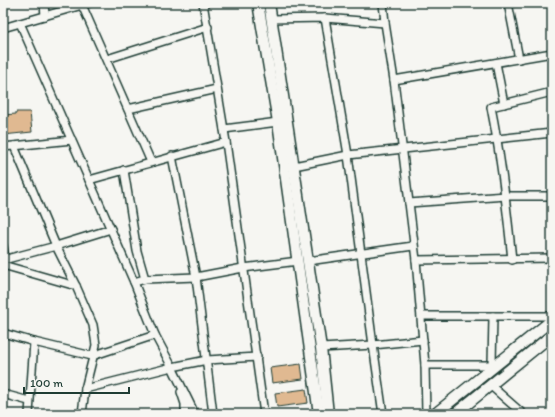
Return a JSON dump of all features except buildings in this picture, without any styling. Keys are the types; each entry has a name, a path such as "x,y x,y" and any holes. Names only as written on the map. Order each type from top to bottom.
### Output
{"main road":[{"path":"258,3 303,261 321,348 328,414"},
{"path":"269,3 294,166 319,414"},
{"path":"435,414 494,365 552,320"},
{"path":"455,414 552,335"}],"street":[{"path":"44,3 45,16"},
{"path":"203,3 226,142 264,414"},
{"path":"383,3 394,80 422,316 426,414"},
{"path":"508,3 519,59"},
{"path":"3,28 85,4 151,162"},
{"path":"326,18 348,155 383,414"},
{"path":"271,19 326,18 385,22"},
{"path":"20,23 134,282 155,335 195,414"},
{"path":"107,59 208,27"},
{"path":"394,80 552,53"},
{"path":"496,63 504,104"},
{"path":"128,109 217,89"},
{"path":"512,260 506,196 498,139 491,107 552,92"},
{"path":"224,130 278,122"},
{"path":"294,166 348,155 552,133"},
{"path":"3,147 72,140"},
{"path":"89,180 226,142"},
{"path":"14,146 56,246 93,325 96,344 85,389 82,414"},
{"path":"172,156 196,277 213,414"},
{"path":"124,170 137,251 145,279"},
{"path":"409,203 506,196 552,196"},
{"path":"4,262 111,229"},
{"path":"3,246 4,262"},
{"path":"134,282 145,279 196,277 243,268 413,246"},
{"path":"416,260 512,260 552,258"},
{"path":"4,262 76,286"},
{"path":"422,316 552,316"},
{"path":"425,365 494,365 493,316"},
{"path":"3,333 92,356 155,335"},
{"path":"321,348 423,340"},
{"path":"29,414 34,342"},
{"path":"85,389 172,367 207,360 257,357"},
{"path":"172,367 185,404 185,414"},
{"path":"490,385 523,414"},
{"path":"3,394 29,401"}]}
